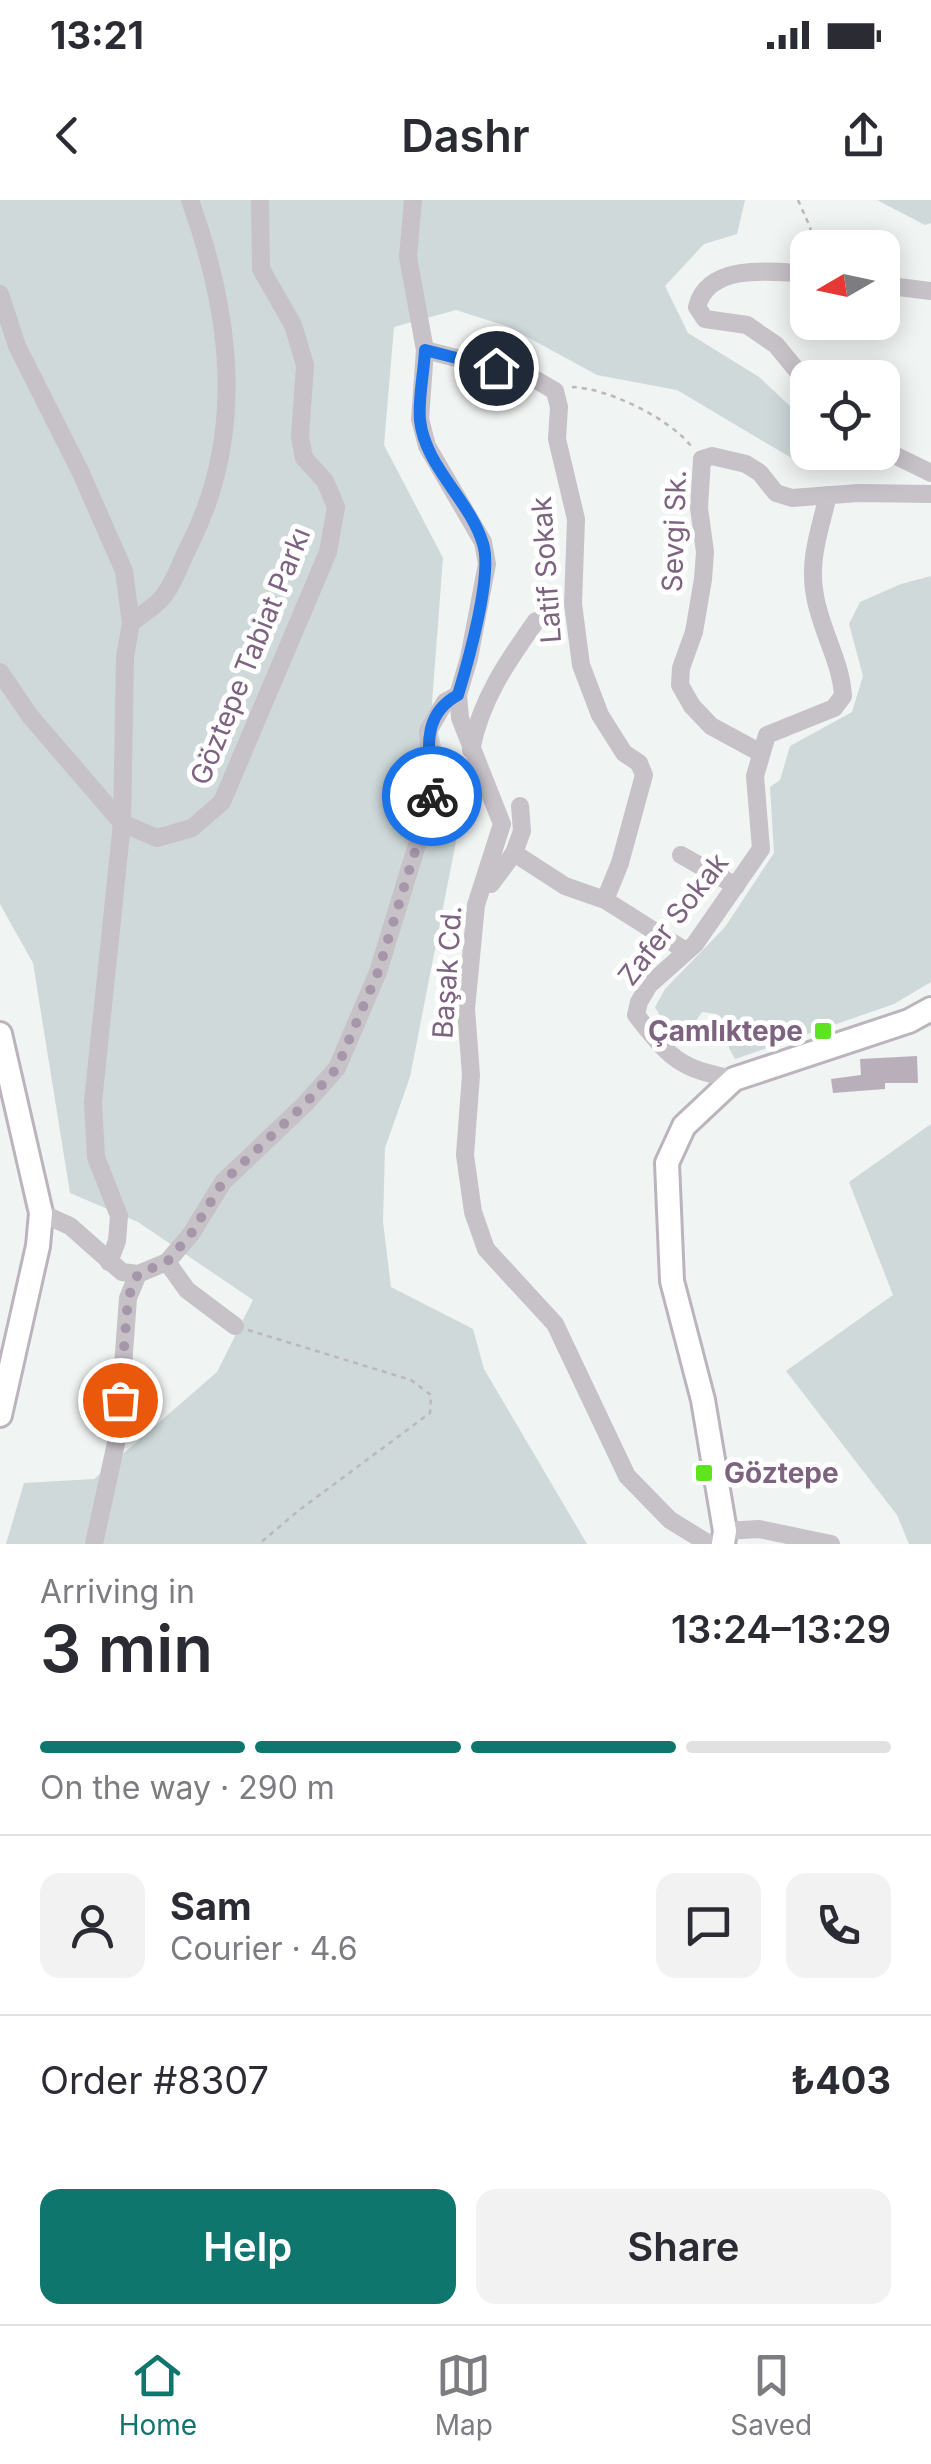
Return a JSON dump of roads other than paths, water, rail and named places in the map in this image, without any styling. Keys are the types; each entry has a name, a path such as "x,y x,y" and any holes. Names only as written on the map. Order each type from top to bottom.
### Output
{"main road":[{"path":"719,1540 703,1400 672,1281 667,1163 684,1126 734,1079 909,1021 931,1010"},
{"path":"0,1034 41,1213 38,1246 0,1415"}],"street":[{"path":"131,623 163,597 207,510 227,428 226,341 206,244 190,200"},
{"name":"Göztepe Tabiat Parkı","path":"122,823 157,838 192,828 222,802 328,552 336,507 325,481 304,458 300,437 305,365 293,325 260,269 260,200"},
{"path":"413,200 408,257 423,341"},
{"path":"790,272 715,280 701,292 697,306 705,319 747,325 776,345 790,362"},
{"path":"900,288 931,291"},
{"path":"0,294 18,346 124,570 131,623 125,657 122,823 93,1102 96,1157 119,1216 117,1241 109,1262"},
{"name":"Latif Sokak","path":"423,341 531,377 556,391 557,440 576,519 574,604 581,665 600,715 624,754 639,763 644,775 620,863 605,900"},
{"name":"Başak Cd.","path":"423,341 420,419 426,446 483,542 487,564 470,658 458,695 460,718 502,824 476,905 466,1009 471,1075 466,1155 473,1212 486,1249 555,1324 627,1476 670,1520 719,1540"},
{"name":"Sevgi Sk.","path":"760,752 712,726 692,706 680,685 680,668 694,632 702,579 705,552 699,508 707,458 746,464 760,473 776,493 792,498 828,495"},
{"path":"900,458 931,473"},
{"path":"760,752 766,735 834,708 843,696 842,678 815,598 812,560 828,495 931,494"},
{"path":"471,750 477,721 493,682 536,620"},
{"path":"0,672 30,716 122,823"},
{"path":"41,1213 70,1226 122,1272 138,1274 167,1262 191,1234 223,1182 337,1068 378,972 432,796 428,730 444,702 458,695"},
{"name":"Zafer Sokak","path":"734,1079 703,1073 670,1057 636,1015 650,985 686,952 761,849 754,776 760,752"},
{"path":"476,905 514,853 522,831 520,806"},
{"path":"514,853 565,886 605,900 686,952"},
{"path":"681,855 736,886"},
{"path":"167,1262 187,1290 234,1326"},
{"path":"94,1544 118,1434 128,1298 138,1274"},
{"path":"719,1540 758,1529 831,1544"}],"place":[{"name":"Çamlıktepe","path":"823,1031"},
{"name":"Göztepe","path":"704,1473"}]}
